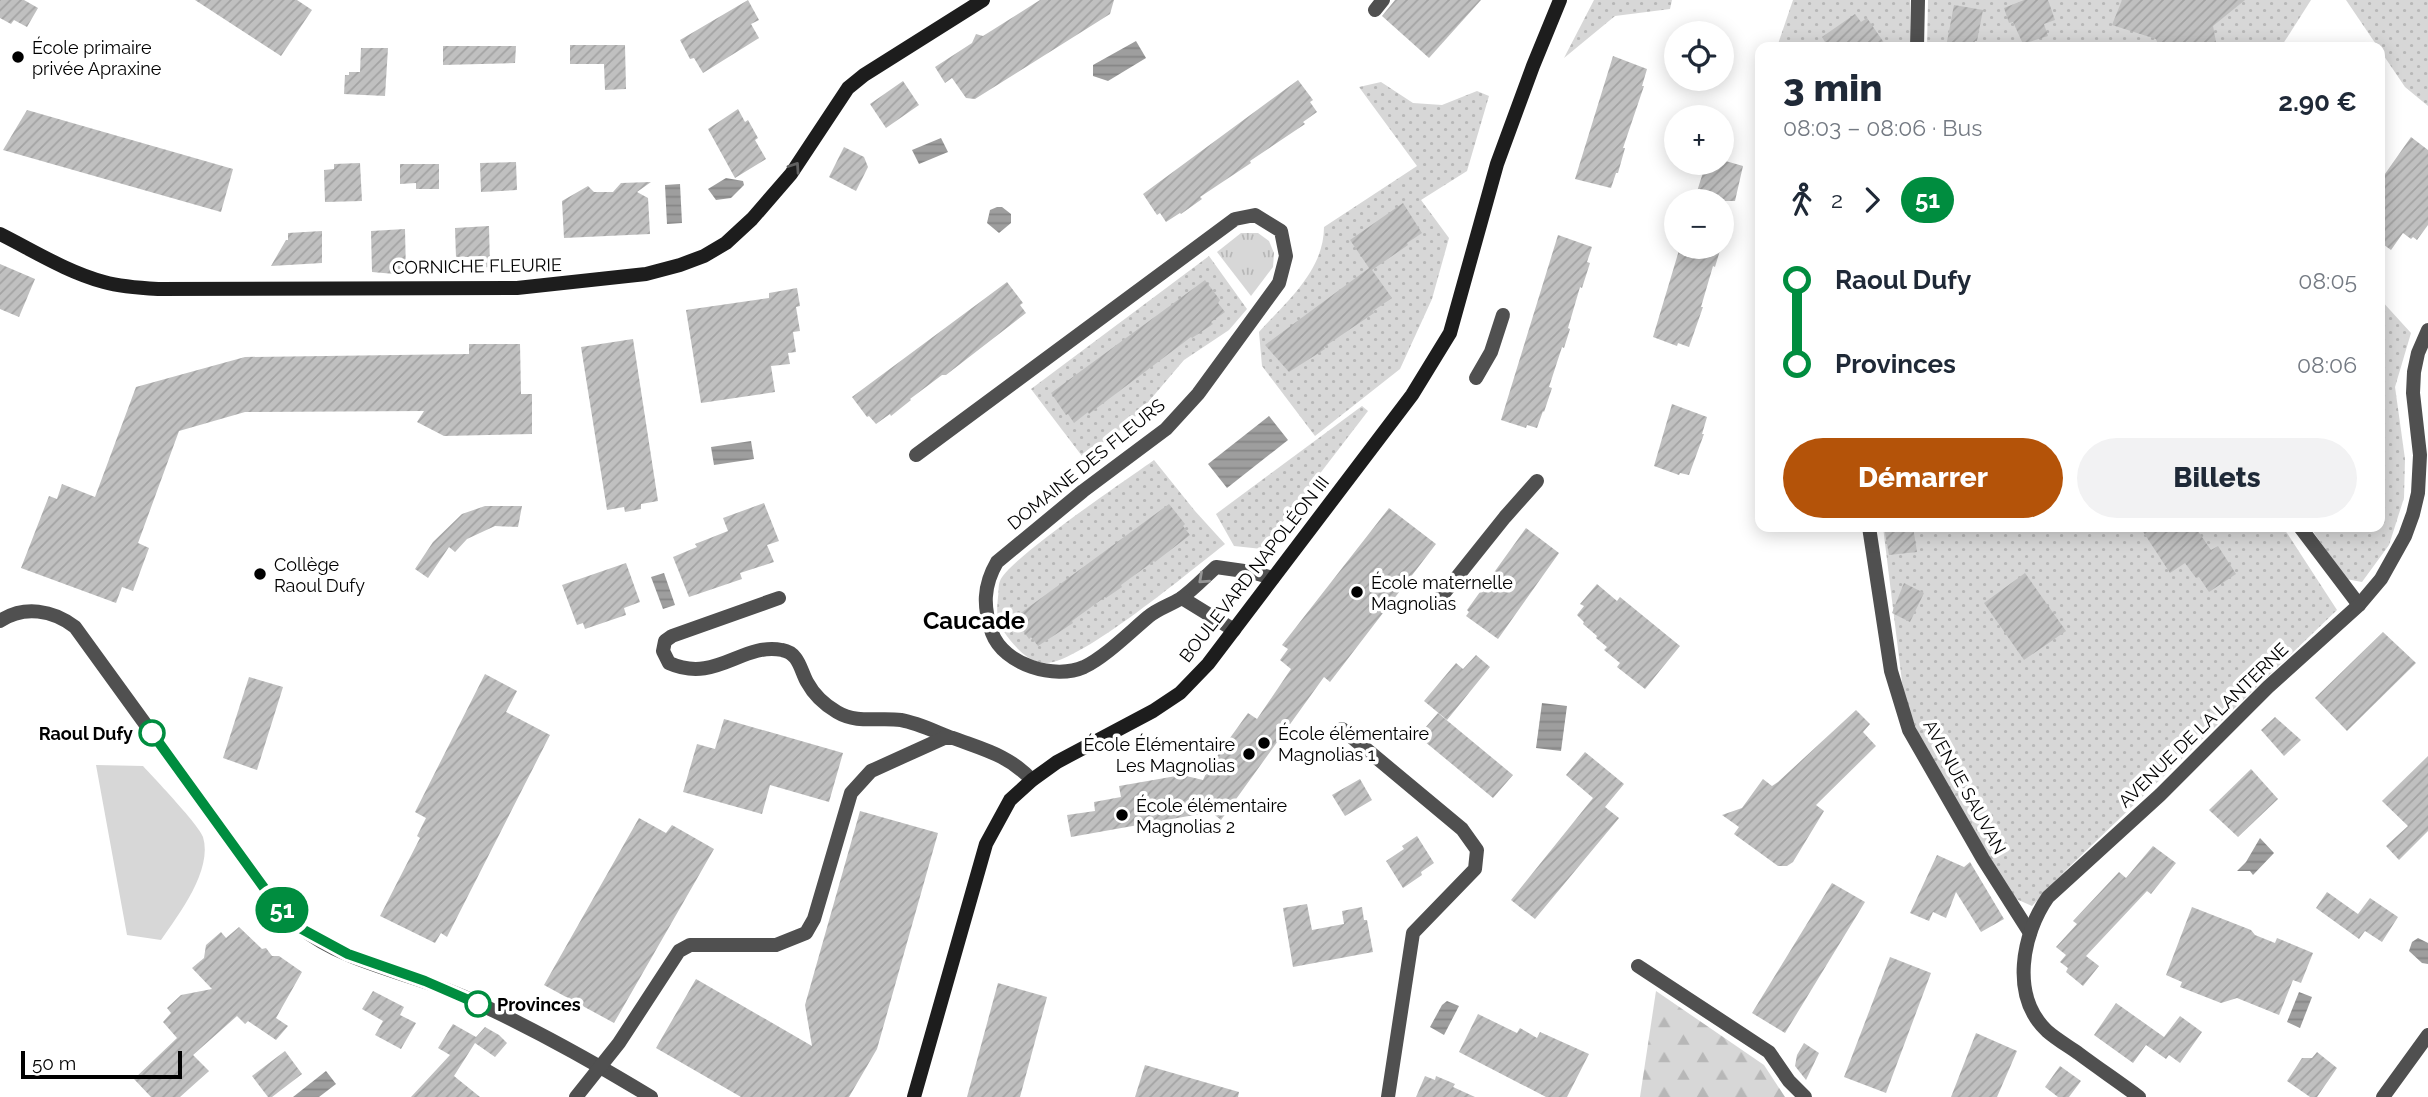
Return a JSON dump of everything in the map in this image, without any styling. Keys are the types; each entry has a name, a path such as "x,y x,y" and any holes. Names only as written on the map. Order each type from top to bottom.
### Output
{"main road":[{"name":"CORNICHE FLEURIE","path":"0,234 67,268 103,282 158,289 551,286 646,274 705,256 726,243 752,219 790,174 848,88 864,75 983,0"},
{"name":"BOULEVARD NAPOLÉON III","path":"914,1097 986,844 1010,800 1057,762 1180,693 1208,664 1412,396 1450,333 1497,164 1532,66 1560,0"}],"street":[{"path":"1917,42 1918,0"},
{"name":"DOMAINE DES FLEURS","path":"916,455 1235,219 1255,215 1281,231 1286,256 1279,283 1198,394 1166,429 1074,498 997,562 984,594 994,639 1008,655 1028,666 1058,673 1084,667 1118,643 1151,614 1182,598 1216,567 1273,578"},
{"path":"1476,378 1491,352 1503,315"},
{"name":"AVENUE DE LA LANTERNE","path":"2139,1097 2047,1031 2034,1016 2027,996 2024,952 2036,914 2048,897 2160,795 2268,687 2358,605 2381,579 2395,557 2413,514 2420,478 2414,372 2418,353 2428,330"},
{"path":"1437,602 1537,481"},
{"name":"AVENUE SAUVAN","path":"1870,532 1891,671 1909,730 2029,933"},
{"path":"2304,532 2358,605"},
{"path":"779,598 672,636 664,641 663,651 669,663 693,671 769,648 786,650 794,655 806,681 819,699 838,713 853,718 902,720 1010,761 1032,780"},
{"path":"1182,598 1234,630"},
{"path":"0,621 14,613 37,611 57,615 75,627 267,892 300,928 348,954 460,995 651,1097"},
{"path":"1342,729 1462,829 1476,850 1475,869 1413,933 1388,1097"},
{"path":"576,1097 601,1068 679,951 690,945 776,945 806,933 814,919 851,793 859,782 872,771 944,738 953,738"},
{"path":"1638,966 1769,1052 1789,1081 1805,1097"},
{"path":"2383,1097 2428,1035"}],"green space":[{"path":"1594,0 1672,0 1670,9 1615,16 1564,58"},
{"path":"1793,0 1910,0 1910,42 1779,42"},
{"path":"1928,0 2311,0 2284,42 1927,42"},
{"path":"2346,0 2428,0 2428,106 2405,87 2385,58 2385,42 2374,42"},
{"path":"1381,82 1413,103 1442,105 1477,91 1489,96 1467,171 1421,200 1449,238 1432,299 1400,369 1315,436 1262,366 1259,332 1311,272 1318,258 1324,227 1417,166 1359,87"},
{"path":"1241,233 1258,233 1269,241 1274,253 1273,267 1251,296 1217,252"},
{"path":"1209,256 1247,309 1229,330 1184,360 1138,414 1111,438 1082,456 1031,389"},
{"path":"2385,304 2411,333 2395,387 2405,459 2404,498 2389,545 2362,582 2346,579 2313,532 2385,532"},
{"path":"1362,406 1368,411 1262,549 1234,546 1216,514"},
{"path":"1154,460 1225,544 1136,613 1083,649 1045,663 1030,658 1013,644 998,620 1000,581 1008,570 1045,538"},
{"path":"1884,532 2286,532 2337,610 2067,869 2032,906 2014,898 1921,740 1904,698"},
{"path":"96,765 143,766 186,813 203,837 205,850 199,877 185,905 161,940 127,935"},
{"path":"1656,991 1764,1065 1785,1097 1640,1097"}],"shaded area":[{"path":"1136,41 1146,58 1108,81 1093,76 1093,65"},
{"path":"941,138 948,152 919,164 912,150"},
{"path":"726,178 743,181 744,185 731,198 716,200 708,189"},
{"path":"680,184 682,223 667,224 665,185"},
{"path":"1002,207 1011,214 1011,223 999,233 987,223 990,210"},
{"path":"1269,416 1288,440 1227,488 1208,464"},
{"path":"751,441 754,459 714,465 711,447"},
{"path":"664,573 675,605 663,609 651,577"},
{"path":"1542,703 1567,706 1561,751 1536,748"},
{"path":"2260,838 2274,853 2253,875 2250,871 2237,871 2246,862"},
{"path":"2418,938 2428,943 2428,964 2422,963 2409,951 2412,942"},
{"path":"2299,992 2312,997 2300,1028 2287,1022"},
{"path":"1447,1001 1459,1006 1444,1035 1430,1027"},
{"path":"326,1071 336,1084 319,1097 293,1097"}],"building":[{"path":"0,0 24,0 38,8 27,27 14,20 11,24 0,18"},
{"path":"195,0 297,0 312,10 281,56"},
{"path":"748,0 759,20 751,24 759,38 703,73 694,58 690,59 680,40"},
{"path":"1040,0 1114,0 1110,14 975,99 966,98 952,78 945,83 935,67 972,43 976,34 983,36"},
{"path":"1395,0 1481,0 1429,58 1382,16"},
{"path":"2024,0 2048,0 2055,20 2044,24 2048,36 2022,42 2013,22 2009,23 2004,8"},
{"path":"2122,0 2245,0 2213,26 2216,42 2157,42 2156,39 2112,25"},
{"path":"1954,5 1983,10 1977,41 1947,42"},
{"path":"1855,14 1861,22 1867,18 1884,42 1825,42 1822,37"},
{"path":"570,45 625,45 626,89 605,90 604,64 570,64"},
{"path":"443,46 516,46 515,63 443,65"},
{"path":"361,48 388,48 385,96 344,94 345,75 349,75 349,72 360,72"},
{"path":"1613,56 1647,69 1618,173 1611,188 1575,179"},
{"path":"1298,80 1313,100 1310,102 1317,112 1303,122 1305,124 1200,197 1202,199 1181,214 1166,222 1160,213 1157,215 1143,194"},
{"path":"903,81 919,105 886,128 870,104"},
{"path":"738,109 745,122 748,120 766,159 735,178 708,129"},
{"path":"27,110 233,169 221,212 3,150"},
{"path":"2411,137 2428,150 2428,225 2417,240 2403,233 2391,250 2385,246 2385,174"},
{"path":"844,147 864,157 868,167 856,191 829,177"},
{"path":"516,162 517,190 481,192 480,163"},
{"path":"360,163 362,201 325,202 324,170 334,169 334,164"},
{"path":"1734,163 1743,166 1735,201 1734,189 1698,189 1702,175 1734,175"},
{"path":"400,164 439,164 439,189 416,189 416,183 400,184"},
{"path":"651,182 637,192 648,198 650,234 564,238 562,201 588,186 594,192 613,192 621,183"},
{"path":"1403,203 1422,233 1372,270 1392,298 1324,347 1325,349 1289,372 1265,345 1369,268 1350,240"},
{"path":"489,226 490,267 472,268 472,257 456,257 455,228"},
{"path":"405,229 406,275 372,272 371,231"},
{"path":"322,231 322,263 271,266 288,240 288,233"},
{"path":"1558,235 1592,247 1587,262 1590,263 1549,387 1552,388 1544,412 1537,428 1527,425 1526,428 1501,420"},
{"path":"1676,259 1717,259 1689,347 1678,343 1677,346 1653,337"},
{"path":"0,264 35,279 19,317 0,309"},
{"path":"1205,280 1220,300 1218,303 1225,312 1211,322 1213,324 1191,337 1074,423 1051,393"},
{"path":"1007,282 1023,303 1020,305 1026,313 891,416 890,414 876,424 867,417 852,397"},
{"path":"797,288 800,306 796,307 800,331 793,332 796,352 788,353 790,364 771,366 775,392 701,403 686,310 769,298 769,293"},
{"path":"633,339 658,501 641,504 641,509 625,512 624,507 607,510 581,347"},
{"path":"469,344 520,344 521,394 532,394 532,434 444,436 417,422 424,411 245,412 179,431 138,543 149,548 133,591 122,587 116,603 21,568 49,496 57,499 62,484 95,497 136,387 245,357 469,354"},
{"path":"1672,404 1707,417 1704,434 1689,475 1679,475 1654,466"},
{"path":"764,503 779,541 767,545 774,562 740,573 742,579 689,597 673,557 697,547 695,544 728,531 723,518"},
{"path":"1169,504 1190,535 1038,646 1031,637 1029,639 1014,618"},
{"path":"485,506 522,506 518,527 495,526 467,539 455,552 449,547 428,578 415,569 433,542 462,514"},
{"path":"1389,508 1436,544 1330,682 1324,677 1221,820 1211,812 1071,837 1067,815 1095,811 1094,802 1121,797 1119,786 1182,775 1203,780 1209,767 1248,713 1257,719 1291,669 1280,660 1288,649 1282,645"},
{"path":"1526,528 1559,553 1498,639 1466,616 1469,612 1467,610"},
{"path":"1885,532 1914,532 1917,552 1889,555"},
{"path":"2143,532 2198,532 2211,550 2218,546 2236,574 2209,592 2185,563 2170,573"},
{"path":"626,563 640,602 624,608 626,615 585,629 583,623 577,625 562,585"},
{"path":"2025,573 2066,631 2024,660 1984,603"},
{"path":"1904,583 1924,593 1910,622 1892,613"},
{"path":"1597,584 1617,601 1620,597 1680,646 1645,689 1617,667 1620,663 1604,650 1607,647 1577,615 1584,606 1580,604"},
{"path":"2383,632 2416,663 2347,731 2315,698"},
{"path":"1476,655 1490,667 1447,720 1424,701 1456,663 1463,669"},
{"path":"485,674 517,691 506,712 550,735 447,937 441,933 435,943 380,916 420,838 417,836 426,818 415,812"},
{"path":"249,677 283,687 257,770 223,758"},
{"path":"1856,710 1870,724 1863,732 1876,746 1816,805 1824,811 1793,862 1787,866 1778,866 1734,834 1739,827 1722,815 1742,808 1763,779 1772,786 1778,782"},
{"path":"1438,713 1513,775 1493,798 1418,736"},
{"path":"2275,717 2301,740 2284,756 2261,730"},
{"path":"724,719 843,753 829,802 770,785 762,814 683,792 697,744 715,749"},
{"path":"1585,752 1624,784 1605,807 1619,818 1535,919 1511,900 1593,798 1566,775"},
{"path":"2428,756 2428,831 2399,860 2386,846 2408,826 2382,801"},
{"path":"2251,769 2278,799 2238,837 2209,810"},
{"path":"1360,779 1372,800 1345,816 1332,795"},
{"path":"860,811 938,833 877,1049 849,1097 741,1097 656,1048 696,979 812,1046 805,1005"},
{"path":"639,818 666,833 672,825 714,849 614,1023 544,985"},
{"path":"1417,836 1434,863 1403,888 1386,861"},
{"path":"2153,846 2176,863 2151,894 2147,891 2086,956 2099,966 2083,986 2066,972 2068,968 2060,962 2066,955 2056,947 2077,924 2073,921 2119,872 2126,878"},
{"path":"1937,855 1964,867 1970,862 2004,919 1981,932 1956,892 1946,918 1933,912 1929,921 1910,913"},
{"path":"1832,883 1865,902 1785,1033 1752,1013"},
{"path":"2327,892 2358,914 2370,898 2398,917 2382,942 2365,931 2359,939 2316,908"},
{"path":"1307,904 1312,930 1344,924 1342,911 1362,907 1373,952 1293,967 1283,908"},
{"path":"2192,907 2251,930 2255,935 2275,943 2277,938 2313,953 2301,983 2293,980 2279,1015 2237,998 2221,1003 2180,987 2182,982 2166,975"},
{"path":"239,927 262,949 266,948 272,956 279,956 302,972 276,1018 288,1026 276,1040 248,1021 245,1024 237,1016 193,1055 209,1071 180,1097 151,1097 134,1079 177,1038 163,1022 171,1013 167,1008 181,995 212,989 192,968 204,958 206,945 221,932 226,938"},
{"path":"1890,957 1931,973 1886,1093 1844,1077"},
{"path":"998,983 1047,997 1020,1097 967,1097"},
{"path":"373,991 404,1007 400,1015 416,1023 401,1049 375,1035 383,1021 362,1009"},
{"path":"2116,1003 2164,1037 2180,1016 2202,1032 2180,1063 2169,1055 2166,1059 2146,1045 2133,1063 2094,1035"},
{"path":"1478,1014 1517,1033 1520,1028 1537,1038 1540,1032 1589,1054 1567,1097 1546,1097 1459,1052"},
{"path":"453,1024 476,1037 485,1027 507,1043 495,1057 475,1043 454,1076 480,1097 411,1097 450,1055 438,1048"},
{"path":"1976,1033 2017,1051 1997,1097 1951,1097"},
{"path":"1804,1043 1819,1053 1806,1080 1795,1066 1797,1055"},
{"path":"285,1051 302,1074 272,1097 268,1097 252,1076"},
{"path":"2317,1052 2337,1068 2317,1097 2310,1097 2287,1081 2302,1058 2312,1058"},
{"path":"1145,1065 1239,1092 1238,1097 1135,1097"},
{"path":"2060,1066 2081,1081 2069,1097 2058,1097 2045,1087"},
{"path":"1425,1076 1435,1080 1436,1076 1475,1097 1416,1097"}],"bus line":[{"name":"51","path":"152,733 267,892 300,928 348,954 425,981 478,1004"}],"place":[{"name":"École primaire privée Apraxine","path":"18,57"},
{"name":"Collège Raoul Dufy","path":"260,574"},
{"name":"École maternelle Magnolias","path":"1357,592"},
{"name":"Raoul Dufy","path":"152,733"},
{"name":"École élémentaire Magnolias 1","path":"1264,743"},
{"name":"École Élémentaire Les Magnolias","path":"1249,754"},
{"name":"École élémentaire Magnolias 2","path":"1122,815"},
{"name":"Provinces","path":"478,1004"}],"district":[{"name":"Caucade","path":"974,620"}]}
